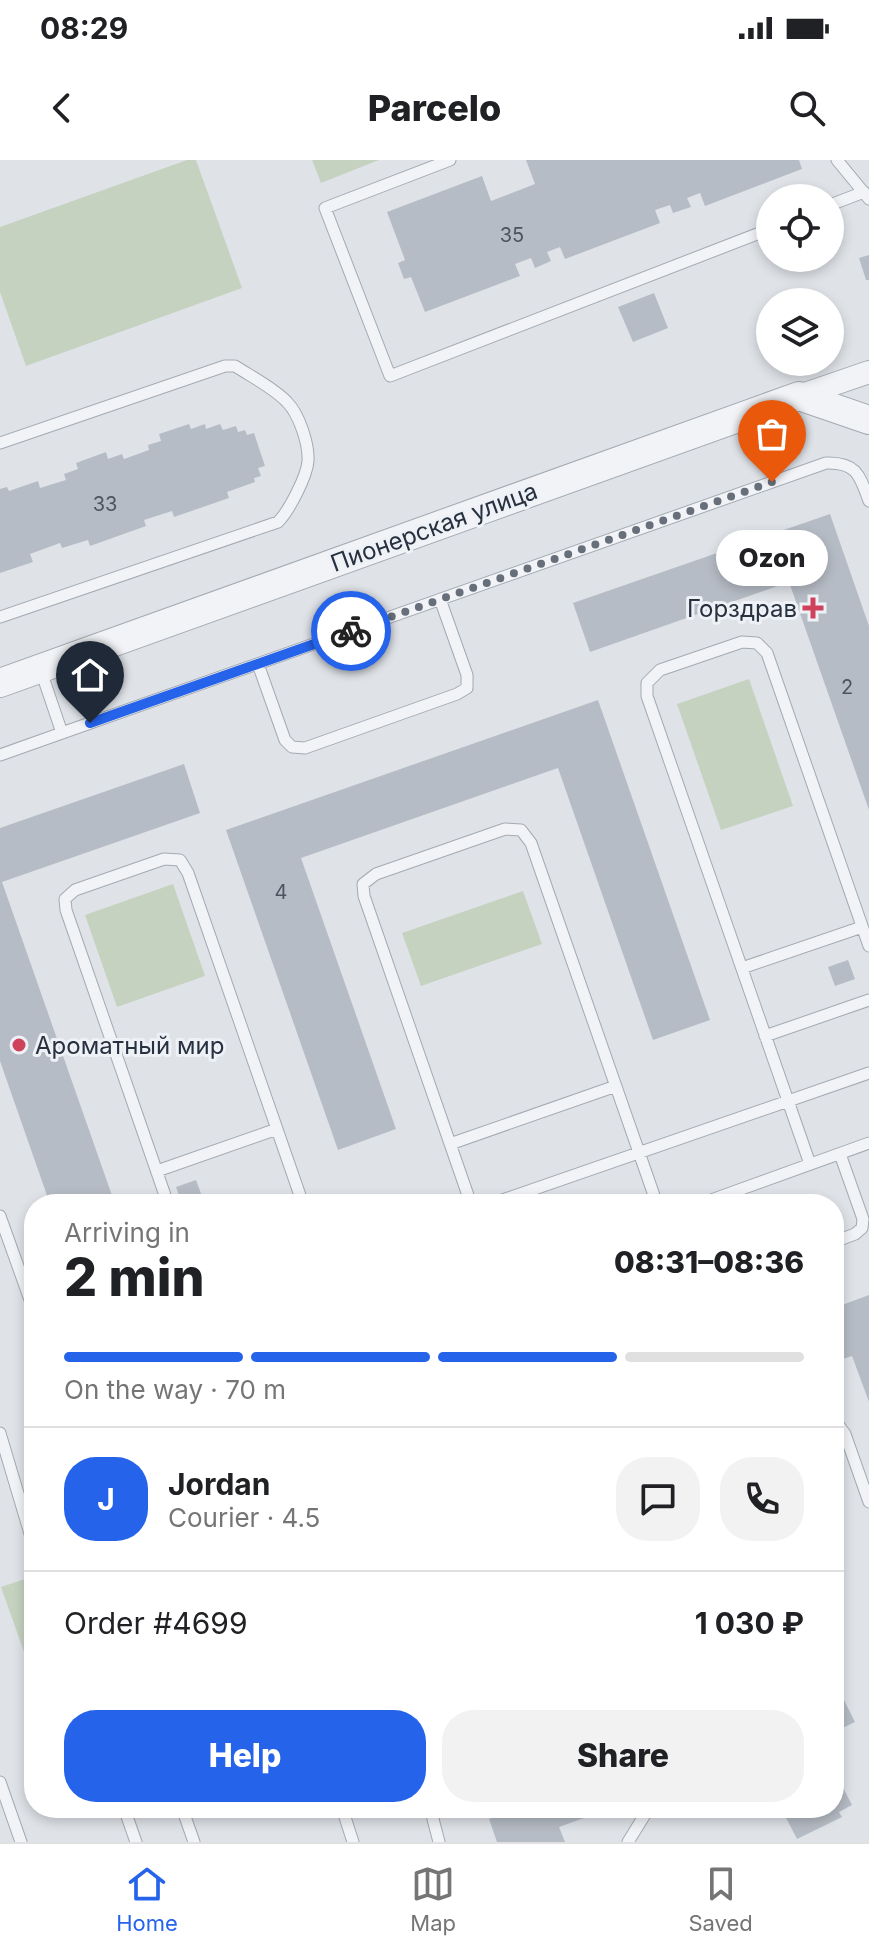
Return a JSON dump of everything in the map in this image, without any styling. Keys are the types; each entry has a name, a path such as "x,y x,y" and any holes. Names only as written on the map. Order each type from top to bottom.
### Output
{"street":[{"name":"Пионерская улица","path":"0,683 869,372"},
{"path":"799,396 869,420"}],"lane":[{"path":"450,160 325,208 390,376 756,234"},
{"path":"837,160 866,196 844,202"},
{"path":"0,443 225,366 235,366 287,401 295,413 308,453 308,465 286,514 278,522 0,617"},
{"path":"0,755 826,463 841,462 852,468 861,478 869,501"},
{"path":"258,664 285,740 292,747 305,748 430,704 467,688 467,675 440,599"},
{"path":"810,1164 647,696 647,683 660,670 742,642 757,643 767,653 869,946"},
{"path":"40,668 62,733"},
{"path":"468,1194 364,896 363,884 376,874 505,829 521,830 531,843 653,1194"},
{"path":"165,1194 66,910 65,899 75,890 164,859 180,860 188,873 300,1194"},
{"path":"742,968 862,927"},
{"path":"765,1036 869,1000"},
{"path":"520,1194 869,1073"},
{"path":"450,1144 616,1086"},
{"path":"157,1171 277,1129"},
{"path":"728,1194 869,1143"},
{"path":"840,1154 863,1219 862,1228 844,1238"},
{"path":"0,1216 24,1283"},
{"path":"0,1433 24,1513"},
{"path":"844,1433 869,1502"},
{"path":"0,1782 21,1842"},
{"path":"128,1818 136,1842"},
{"path":"186,1818 194,1842"},
{"path":"345,1818 353,1842"},
{"path":"433,1818 439,1842"},
{"path":"628,1842 643,1818"}],"green space":[{"path":"187,160 196,160 242,288 26,366 0,292 0,227"},
{"path":"312,160 379,160 321,183"},
{"path":"749,679 793,806 721,830 677,704"},
{"path":"173,884 205,976 117,1007 85,915"},
{"path":"523,891 542,944 421,986 402,933"},
{"path":"24,1579 24,1652 1,1587"}],"building":[{"path":"526,160 799,160 802,169 705,206 700,193 687,198 691,207 673,213 670,205 655,210 660,223 565,259 560,247 547,252 551,261 535,268 531,258 515,264 520,276 425,312 411,277 404,279 398,263 405,260 387,212 482,176 491,201 535,184"},
{"path":"869,255 869,280 866,280 859,258"},
{"path":"654,293 668,328 633,342 618,307"},
{"path":"189,424 191,429 205,424 206,429 220,424 223,430 236,426 238,432 245,430 247,435 254,433 265,466 258,468 261,476 254,478 255,482 227,492 229,498 174,517 172,511 144,520 146,526 90,546 88,540 62,548 60,543 30,554 33,562 0,573 0,489 7,487 9,491 38,481 40,488 66,480 64,474 78,469 76,463 106,452 108,459 122,454 124,459 149,450 148,445 161,441 159,434"},
{"path":"830,514 869,626 869,810 789,582 590,652 573,603"},
{"path":"598,700 710,1020 653,1040 558,768 515,783 301,858 396,1129 338,1150 226,830"},
{"path":"184,764 200,813 2,882 111,1194 47,1194 0,1061 0,828"},
{"path":"848,960 855,979 835,986 828,967"},
{"path":"196,1180 201,1194 178,1194 176,1187"},
{"path":"869,1295 869,1402 852,1356 844,1359 844,1304"},
{"path":"844,1700 855,1722 844,1727"},
{"path":"844,1789 852,1805 844,1809"},
{"path":"584,1818 559,1827 565,1842 497,1842 489,1819"},
{"path":"786,1818 840,1818 797,1839"}],"way so far":[{"path":"351,631 772,482"}],"place":[{"name":"Ozon","path":"772,482"},
{"name":"Горздрав","path":"813,608"},
{"name":"Ароматный мир","path":"19,1045"}],"route":[{"path":"90,723 351,631"}]}
